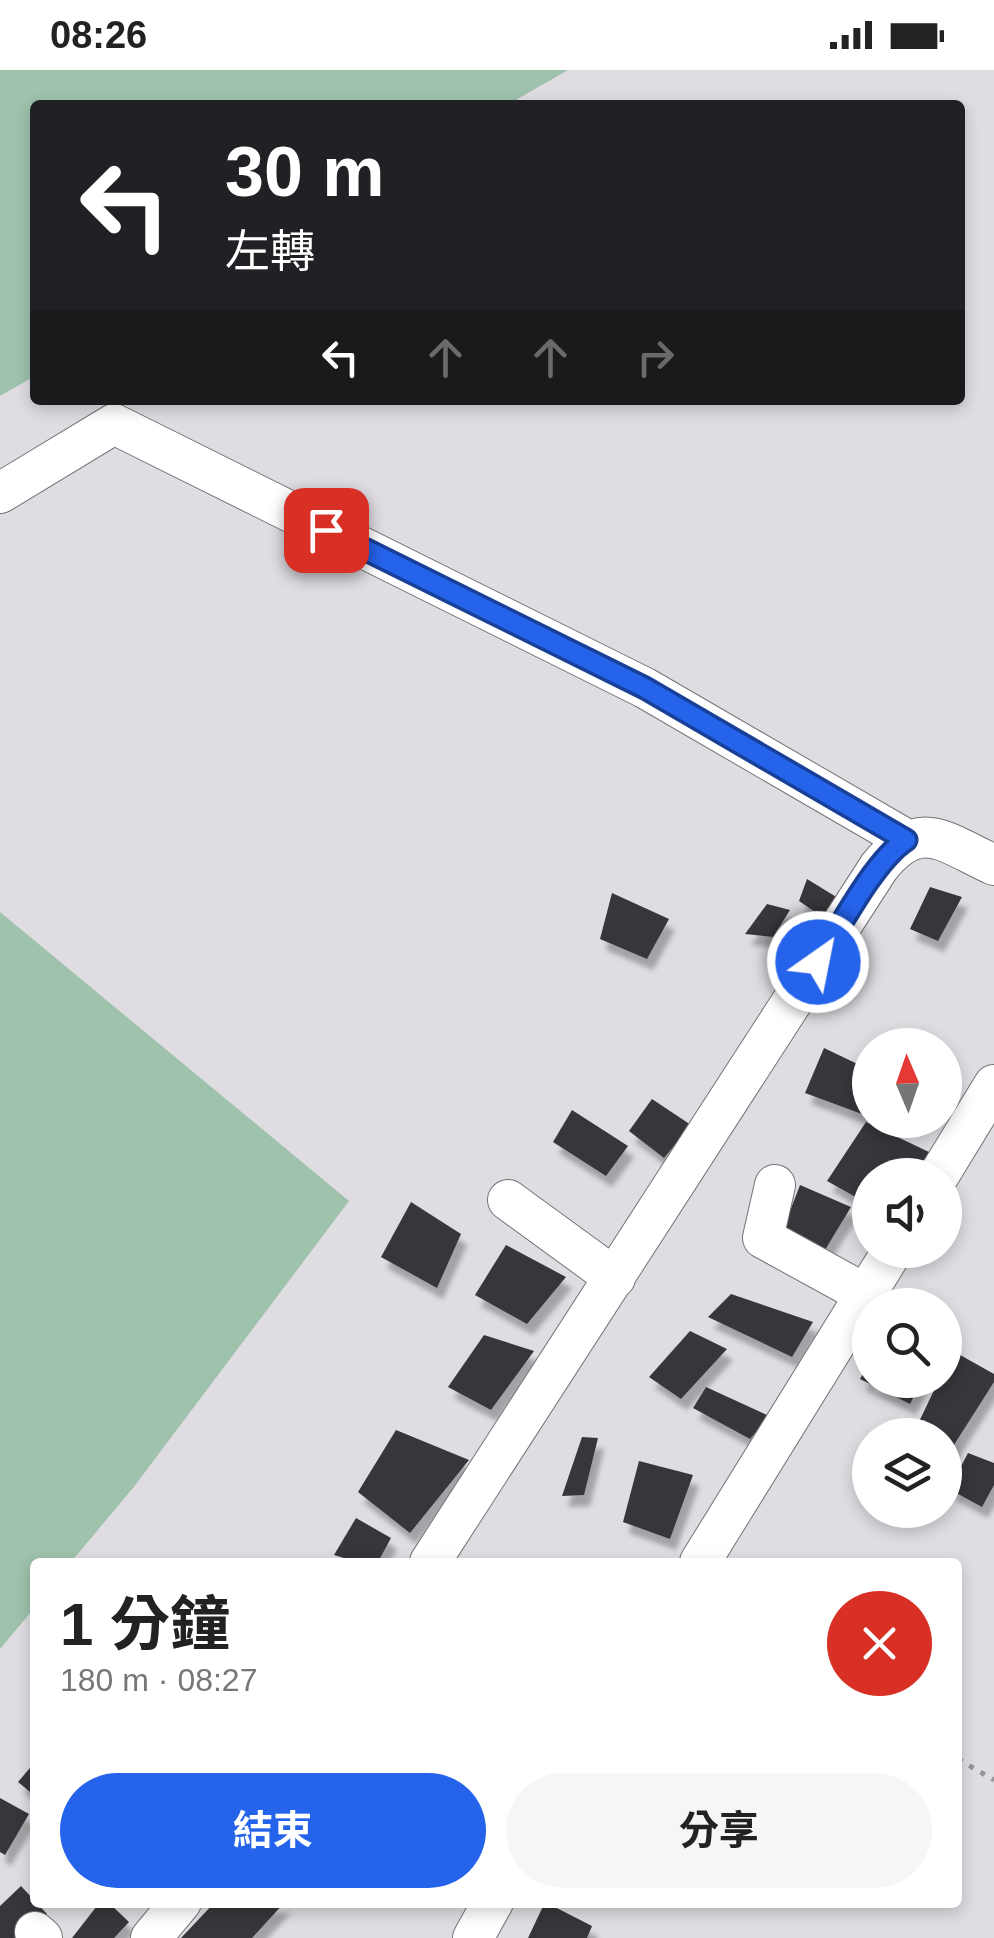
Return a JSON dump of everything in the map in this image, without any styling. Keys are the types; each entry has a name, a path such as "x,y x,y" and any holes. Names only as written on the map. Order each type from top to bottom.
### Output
{"street":[{"path":"0,492 114,424 645,688 906,840"},
{"path":"440,1554 878,867 893,849 922,835 994,865"},
{"path":"949,1158 994,1085"},
{"path":"775,1185 762,1238 855,1288"},
{"path":"508,1200 615,1278"},
{"path":"702,1558 852,1317"},
{"path":"152,1938 176,1908"},
{"path":"473,1938 490,1908"}],"path":[{"path":"962,1761 994,1780"}],"green space":[{"path":"0,70 568,70 516,100 30,100 30,379 0,396"},
{"path":"0,912 349,1201 133,1488 74,1558 30,1558 30,1613 0,1649"}],"building":[{"path":"807,879 838,898 827,920 799,901"},
{"path":"930,887 962,897 938,941 910,929"},
{"path":"612,893 669,919 647,959 600,939"},
{"path":"767,904 790,910 773,937 745,934"},
{"path":"824,1048 852,1061 852,1110 805,1093"},
{"path":"652,1099 691,1125 664,1158 629,1131"},
{"path":"572,1110 628,1146 606,1176 553,1142"},
{"path":"855,1138 900,1138 931,1153 928,1158 852,1158 852,1195 827,1181"},
{"path":"800,1185 851,1207 825,1250 783,1229"},
{"path":"411,1202 461,1234 437,1288 381,1257"},
{"path":"506,1245 566,1277 527,1324 475,1295"},
{"path":"731,1294 813,1322 792,1357 708,1317"},
{"path":"690,1331 727,1349 681,1399 649,1377"},
{"path":"484,1335 534,1351 491,1410 448,1387"},
{"path":"962,1356 994,1374 994,1382 962,1432 962,1418 921,1418 930,1398 962,1398"},
{"path":"706,1387 769,1416 750,1439 693,1408"},
{"path":"396,1430 469,1460 410,1533 358,1492"},
{"path":"582,1437 598,1438 584,1495 562,1496"},
{"path":"968,1453 994,1463 994,1485 982,1507 962,1496 962,1464"},
{"path":"639,1461 693,1475 670,1539 623,1522"},
{"path":"356,1518 391,1538 380,1558 334,1555"},
{"path":"30,1768 30,1792 18,1782"},
{"path":"0,1798 29,1814 5,1855 0,1852"},
{"path":"21,1886 30,1896 30,1908 41,1908 47,1914 22,1938 0,1938 0,1906"},
{"path":"95,1908 114,1908 129,1922 114,1938 72,1938"},
{"path":"209,1908 280,1908 252,1938 181,1938"},
{"path":"542,1908 557,1908 592,1926 587,1938 528,1938"}],"route":[{"path":"326,530 645,688 906,840 878,867 818,962"}]}
